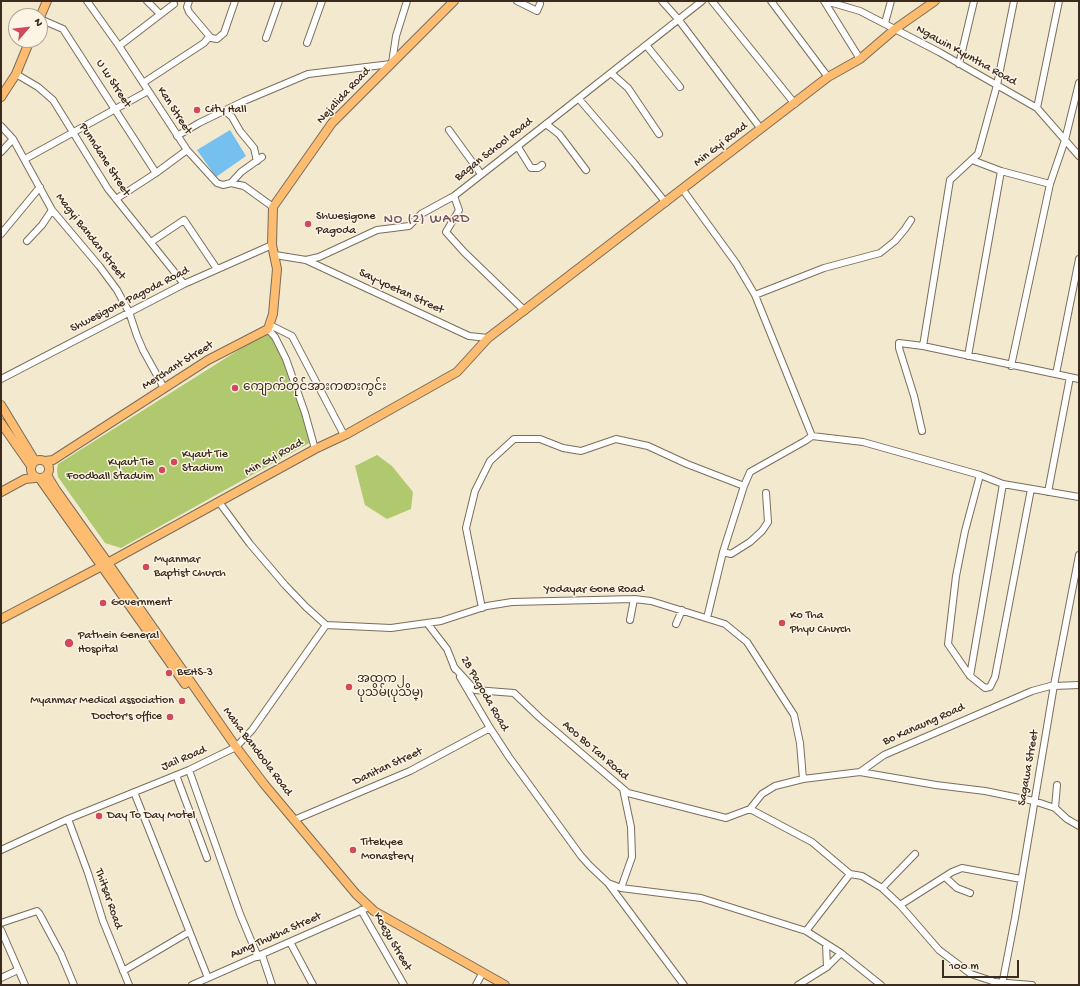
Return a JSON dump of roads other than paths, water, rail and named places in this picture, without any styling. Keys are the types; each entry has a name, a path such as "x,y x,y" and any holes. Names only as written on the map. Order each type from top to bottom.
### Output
{"main road":[{"name":"Nejalida Road","path":"273,208 332,123 454,1"},
{"name":"Min Gyi Road","path":"1,619 315,449 344,435 457,372 488,338 525,312 828,77 860,59 895,29 932,2"},
{"path":"1,97 16,74 27,48"},
{"path":"269,327 273,314 277,269 272,245 273,208"},
{"name":"Merchant Street","path":"1,492 26,480 208,360 269,327"},
{"path":"1,405 41,469"},
{"path":"1,422 41,469"},
{"name":"Maha Bandoola Road","path":"41,469 105,564 234,749 289,822 352,896 365,908 482,974 505,985"},
{"name":"Maha Bandoola Road","path":"234,749 365,908"},
{"name":"Maha Bandoola Road","path":"482,974 495,985"}],"street":[{"name":"Kan Street","path":"87,1 119,46 187,150 217,183 223,185 231,183 244,186 273,208"},
{"path":"149,3 158,1"},
{"path":"189,1 187,7 189,12 209,37 217,39 224,33 235,1"},
{"path":"266,38 279,1"},
{"path":"177,136 199,123 308,74 392,63 396,36 407,1"},
{"path":"517,1 537,11 540,4"},
{"path":"662,1 678,19 761,129"},
{"name":"Bagan School Road","path":"275,255 306,260 320,257 377,230 409,226 421,214 454,196 702,1"},
{"path":"712,1 795,104"},
{"path":"771,1 828,77"},
{"path":"825,1 860,59"},
{"name":"Ngawin Kyuntha Road","path":"825,1 846,4 885,23 1037,108 1079,156"},
{"path":"885,23 891,1"},
{"path":"959,64 974,1"},
{"path":"923,346 950,180 978,154 997,85 1014,1"},
{"path":"1037,108 1059,1"},
{"path":"307,42 320,2"},
{"path":"149,3 160,14"},
{"path":"119,46 174,4"},
{"name":"U Lu Street","path":"48,22 63,29 156,173"},
{"path":"143,83 204,43 209,37"},
{"path":"646,45 680,87"},
{"path":"611,73 628,88 658,134"},
{"name":"Punndane Street","path":"16,74 38,87 53,100 108,189 184,284"},
{"path":"1011,366 1050,184 1065,140 1079,83"},
{"path":"25,159 148,91"},
{"path":"579,98 666,203"},
{"path":"225,111 232,117 240,131 254,148 257,161"},
{"path":"546,124 559,134 586,170"},
{"name":"Magyi Bandan Street","path":"1,126 13,139 52,210 100,267 117,290 129,312 143,350 164,388"},
{"path":"449,130 481,174"},
{"path":"1,152 13,139"},
{"path":"518,146 532,168 538,168 542,165"},
{"path":"116,199 156,173 187,150"},
{"path":"231,183 241,172 262,157"},
{"path":"972,160 1001,171 1050,184"},
{"path":"968,356 1001,171"},
{"path":"1,234 40,187"},
{"path":"683,190 736,263 755,295 812,436"},
{"path":"454,196 459,210 446,232 464,252 525,312"},
{"path":"27,241 42,225 52,210"},
{"path":"151,242 184,220 217,270"},
{"path":"755,295 824,268 880,253 895,241 910,220"},
{"name":"Shwesigone Pagoda Road","path":"1,379 184,284 272,245"},
{"path":"1056,374 1079,259"},
{"name":"Say-yoetan Street","path":"306,260 469,336 488,338"},
{"path":"269,327 292,336 344,435"},
{"path":"269,327 286,359 305,413 315,449"},
{"path":"922,431 914,396 899,348 899,343 923,346 1011,366 1079,379"},
{"path":"1048,492 1070,377"},
{"path":"707,618 723,552 744,486 750,472 812,436 863,442 980,475 1003,484 1079,498"},
{"path":"482,608 466,528 475,491 490,461 514,439 540,439 563,448 581,451 616,439 622,440 648,446 688,464 744,486"},
{"path":"980,475 965,531 956,576 948,644 970,676 986,688 990,687 995,677 1031,489"},
{"path":"970,676 1003,484"},
{"path":"723,552 731,554 750,542 762,531 768,522 766,493"},
{"path":"219,502 250,544 285,586 326,625 391,628 427,624"},
{"name":"Sagawa Street","path":"1002,984 1054,685 1079,555"},
{"path":"630,620 634,599"},
{"name":"Yodayar Gone Road","path":"427,624 482,608 512,602 634,599 651,601 725,624 747,642 794,715 800,743 803,779"},
{"path":"676,624 682,610"},
{"name":"28 Pagoda Road","path":"427,624 447,649 454,667 490,728 582,856 608,883 684,985"},
{"name":"Jail Road","path":"1,850 68,820 189,770 234,749 252,730 326,625"},
{"name":"Aoo Bo Tan Road","path":"454,667 475,690 514,693 539,717 628,792 726,818 750,809"},
{"name":"Bo Kanaung Road","path":"803,779 860,772 884,754 1032,691 1054,685 1079,685"},
{"name":"Danitan Street","path":"294,820 410,771 490,728"},
{"path":"189,770 240,914 272,985"},
{"path":"860,772 936,785 985,791 1034,801 1055,808 1067,819 1079,826"},
{"path":"176,775 207,858"},
{"path":"803,779 775,786 762,794 750,809 812,842 850,874 862,876 882,888 900,905 939,950 971,974 1002,984 1032,985"},
{"path":"1055,808 1058,785"},
{"path":"621,888 632,857 631,827 623,789"},
{"path":"134,792 208,978"},
{"name":"Thitsar Road","path":"68,820 88,873 103,921 129,985"},
{"path":"882,888 915,854"},
{"path":"900,905 925,888 952,872 962,868 1021,879"},
{"path":"806,931 850,874"},
{"path":"945,877 957,888 970,893"},
{"path":"608,883 621,888 701,898 806,931 841,953 881,985"},
{"name":"Aung Thukha Street","path":"192,985 365,908"},
{"name":"Koezu Street","path":"365,908 404,985"},
{"path":"1,923 37,911 61,954 74,985"},
{"path":"1,930 25,985"},
{"path":"123,971 189,932"},
{"path":"290,942 313,985"},
{"path":"826,944 827,967"},
{"path":"798,985 827,967 841,953"},
{"path":"1,978 18,970"},
{"path":"476,985 482,974"}],"water":[{"path":"230,130 246,156 216,177 197,150"}],"place":[{"name":"City Hall","path":"197,110"},
{"name":"Shwesigone Pagoda","path":"308,224"},
{"name":"ကျောက်တိုင်အားကစားကွင်း","path":"235,388"},
{"name":"Kyaut Tie Stadium","path":"174,462"},
{"name":"Kyaut Tie Foodball Staduim","path":"162,470"},
{"name":"Myanmar Baptist Church","path":"146,567"},
{"name":"Government","path":"103,603"},
{"name":"Ko Tha Phyu Church","path":"782,623"},
{"name":"Pathein General Hospital","path":"69,643"},
{"name":"BEHS-3","path":"169,673"},
{"name":"အထက၂ ပုသိမ်(ပုသိမ္)","path":"349,687"},
{"name":"Myanmar Medical association","path":"182,701"},
{"name":"Doctor's office","path":"170,717"},
{"name":"Day To Day Motel","path":"99,816"},
{"name":"Titekyee Monastery","path":"353,850"}],"district":[{"name":"NO (2) WARD","path":"427,220"}]}
